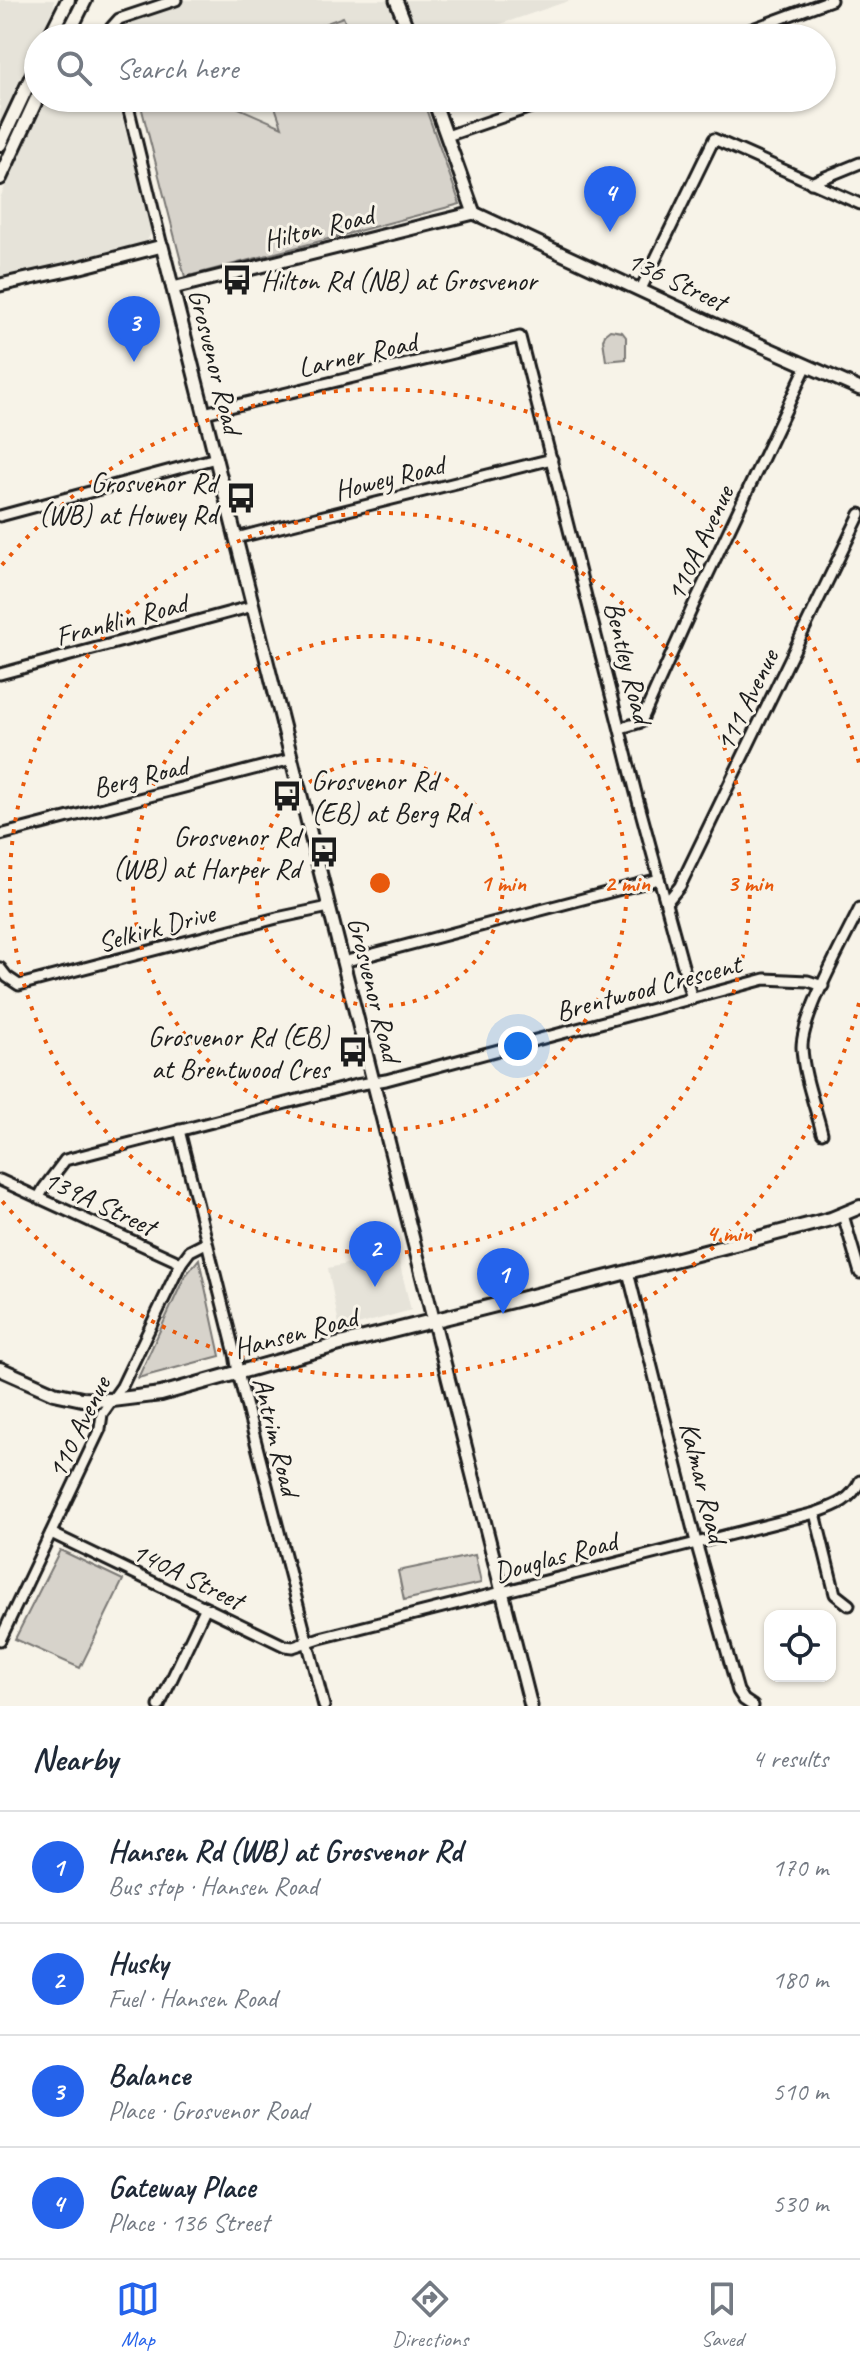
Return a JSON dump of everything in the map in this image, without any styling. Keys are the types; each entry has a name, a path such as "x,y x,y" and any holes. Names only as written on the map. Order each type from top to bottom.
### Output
{"main road":[{"path":"56,24 68,0"},
{"path":"73,24 85,0"},
{"path":"0,144 24,93"},
{"path":"0,178 31,112"},
{"name":"Hansen Road","path":"0,1369 54,1393 82,1399 112,1400 161,1394 340,1344 843,1215 860,1207"}],"street":[{"path":"114,24 119,19 176,0"},
{"path":"396,0 405,24"},
{"path":"766,24 831,0"},
{"name":"Grosvenor Road","path":"129,112 531,1706"},
{"path":"438,112 474,213"},
{"path":"447,136 516,112"},
{"path":"641,289 714,139 860,204"},
{"path":"811,183 860,163"},
{"name":"Hilton Road","path":"173,288 474,213"},
{"name":"136 Street","path":"474,213 860,389"},
{"path":"0,285 162,246"},
{"name":"Larner Road","path":"204,413 520,337"},
{"name":"Bentley Road","path":"520,337 692,999"},
{"name":"110A Avenue","path":"621,728 641,722 807,365"},
{"path":"0,516 216,458"},
{"name":"Howey Road","path":"236,538 552,459"},
{"name":"111 Avenue","path":"666,903 680,886 860,514"},
{"name":"Franklin Road","path":"0,674 253,606"},
{"name":"Berg Road","path":"0,835 292,759"},
{"path":"343,962 659,879"},
{"name":"Selkirk Drive","path":"0,968 19,985 329,907"},
{"path":"822,1133 803,1056 803,1034 860,908"},
{"name":"Brentwood Crescent","path":"39,1197 65,1160 765,979 808,981 823,986"},
{"name":"Antrim Road","path":"179,1130 324,1706"},
{"name":"139A Street","path":"0,1180 181,1263"},
{"path":"843,1215 860,1273"},
{"name":"110 Avenue","path":"0,1640 100,1429 102,1414 122,1386 181,1263 190,1251 206,1243"},
{"name":"Kalmar Road","path":"628,1272 696,1542 738,1691 748,1703"},
{"name":"Douglas Road","path":"308,1643 815,1513 837,1505 854,1493 860,1481"},
{"path":"815,1513 835,1594 849,1605"},
{"name":"140A Street","path":"51,1533 285,1646 308,1643"},
{"path":"159,1706 205,1609"}],"shaded area":[{"path":"0,0 54,0 54,7 45,24 24,24 24,70 0,125"},
{"path":"182,0 571,0 501,24 345,24 342,17 323,24 120,24"},
{"path":"343,17 346,24 324,24"},
{"path":"38,112 121,112 152,230 147,241 132,249 0,277 0,198"},
{"path":"143,112 248,112 282,127 277,112 427,112 460,204 185,277"},
{"path":"248,112 277,112 283,127"},
{"path":"610,330 622,332 626,337 626,359 606,361 603,340"},
{"path":"397,1253 411,1310 340,1330 328,1268"},
{"path":"199,1259 220,1356 138,1378 185,1276"},
{"path":"60,1550 123,1580 80,1668 15,1639"},
{"path":"475,1555 481,1583 404,1600 398,1571"}],"place":[{"name":"Gateway Place","path":"610,232"},
{"name":"Hilton Rd (NB) at Grosvenor","path":"237,280"},
{"name":"Balance","path":"134,362"},
{"name":"Grosvenor Rd (WB) at Howey Rd","path":"241,498"},
{"name":"Grosvenor Rd (EB) at Berg Rd","path":"287,796"},
{"name":"Grosvenor Rd (WB) at Harper Rd","path":"324,852"},
{"name":"Grosvenor Rd (EB) at Brentwood Cres","path":"353,1052"},
{"name":"Husky","path":"375,1287"},
{"name":"Hansen Rd (WB) at Grosvenor Rd","path":"503,1314"}]}
